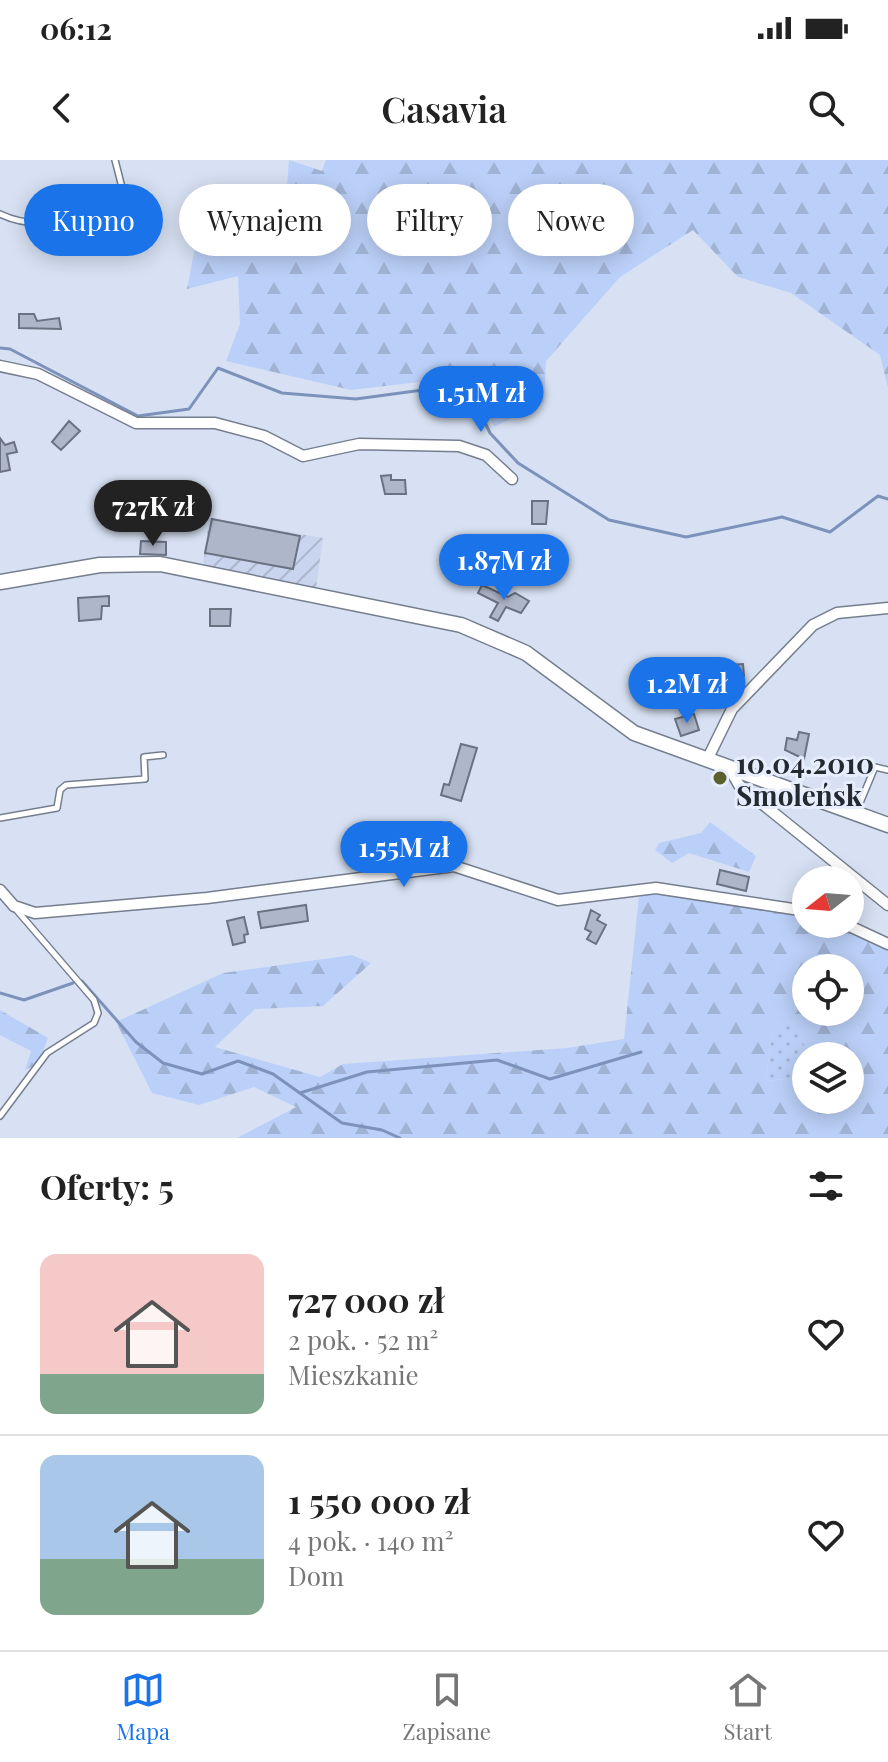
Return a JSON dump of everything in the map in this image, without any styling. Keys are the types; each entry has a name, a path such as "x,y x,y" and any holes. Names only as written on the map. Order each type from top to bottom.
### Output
{"street":[{"path":"0,366 38,374 136,423 215,423 264,436 303,456 359,444 459,446 486,455 512,479"},
{"path":"0,582 100,565 160,564 453,623 493,636 526,653 634,733 888,825"},
{"path":"707,760 732,709 813,625 837,613 888,608"},
{"path":"730,769 739,785 888,905"},
{"path":"0,890 14,906 35,913 85,910 450,867 463,868 558,900 656,888 792,909"},
{"path":"864,933 888,944"}],"lane":[{"path":"115,160 121,184"},
{"path":"0,214 24,221"},
{"path":"0,818 57,808 60,790 66,785 145,779 144,757 163,755"},
{"path":"856,815 875,767 888,770"},
{"path":"449,825 450,867"},
{"path":"0,1116 47,1053 94,1023 98,1013 94,1000 14,906"}],"shaded area":[{"path":"209,518 323,538 316,588 203,565"}],"green space":[{"path":"289,160 322,171 326,160 888,160 888,388 880,355 791,293 738,277 693,230 620,277 546,361 544,402 494,427 471,376 351,390 226,361 240,324 238,276 187,289 193,256 351,256 351,184 287,184"},
{"path":"710,822 756,856 749,872 689,853 672,863 655,850 659,843 701,833"},
{"path":"657,891 792,913 792,938 864,938 864,935 888,945 888,1138 237,1138 296,1107 254,1087 199,1105 152,1093 116,1022 223,973 352,955 371,963 323,1006 255,1009 215,1047 320,1077 343,1064 567,1048 624,1039 639,896","holes":["792,954 864,954 864,1026 795,1026 803,1042 864,1042 864,1114 792,1114 792,1078 766,1081 772,1031 781,1021 792,1024"]},
{"path":"0,1010 48,1038 38,1064 25,1070 31,1051 0,1035"},
{"path":"781,1021 792,1023 823,1042 792,1042 792,1078 766,1081 772,1031"}],"building":[{"path":"19,314 34,314 37,321 59,318 61,329 19,328"},
{"path":"69,421 80,431 61,450 52,442"},
{"path":"0,438 5,445 14,442 17,452 7,454 10,470 0,472"},
{"path":"391,475 391,480 405,480 406,494 385,494 381,476"},
{"path":"532,501 548,501 546,524 532,524"},
{"path":"212,519 300,536 293,569 205,553"},
{"path":"141,541 166,542 166,555 140,554"},
{"path":"482,585 508,597 515,593 529,601 521,613 506,607 498,621 490,617 498,603 478,593"},
{"path":"109,596 109,606 102,606 101,619 79,621 78,598"},
{"path":"210,609 231,609 230,626 210,626"},
{"path":"743,664 744,676 712,680 711,666"},
{"path":"694,714 699,730 681,736 675,719"},
{"path":"799,732 809,734 804,759 785,750 787,738 797,740"},
{"path":"461,744 477,748 461,801 441,795 444,784 449,785"},
{"path":"720,870 749,877 746,891 717,884"},
{"path":"306,905 308,921 261,928 258,912"},
{"path":"591,910 600,915 597,920 606,925 596,944 587,939 591,932 585,929"},
{"path":"244,917 248,934 244,935 245,942 233,945 227,921"}],"waterway":[{"path":"0,348 10,349 138,416 189,409 218,368 282,393 356,399 467,384 490,433 518,463 609,520 686,537 782,517 830,532 878,496 888,499"},
{"path":"82,981 136,1042 163,1063 202,1074 238,1061 273,1074 342,1123 382,1130 400,1138"},
{"path":"0,993 24,1000 73,983"},
{"path":"300,1093 367,1072 497,1060 550,1079 641,1052"}],"place":[{"name":"10.04.2010 Smoleńsk","path":"720,778"}]}
